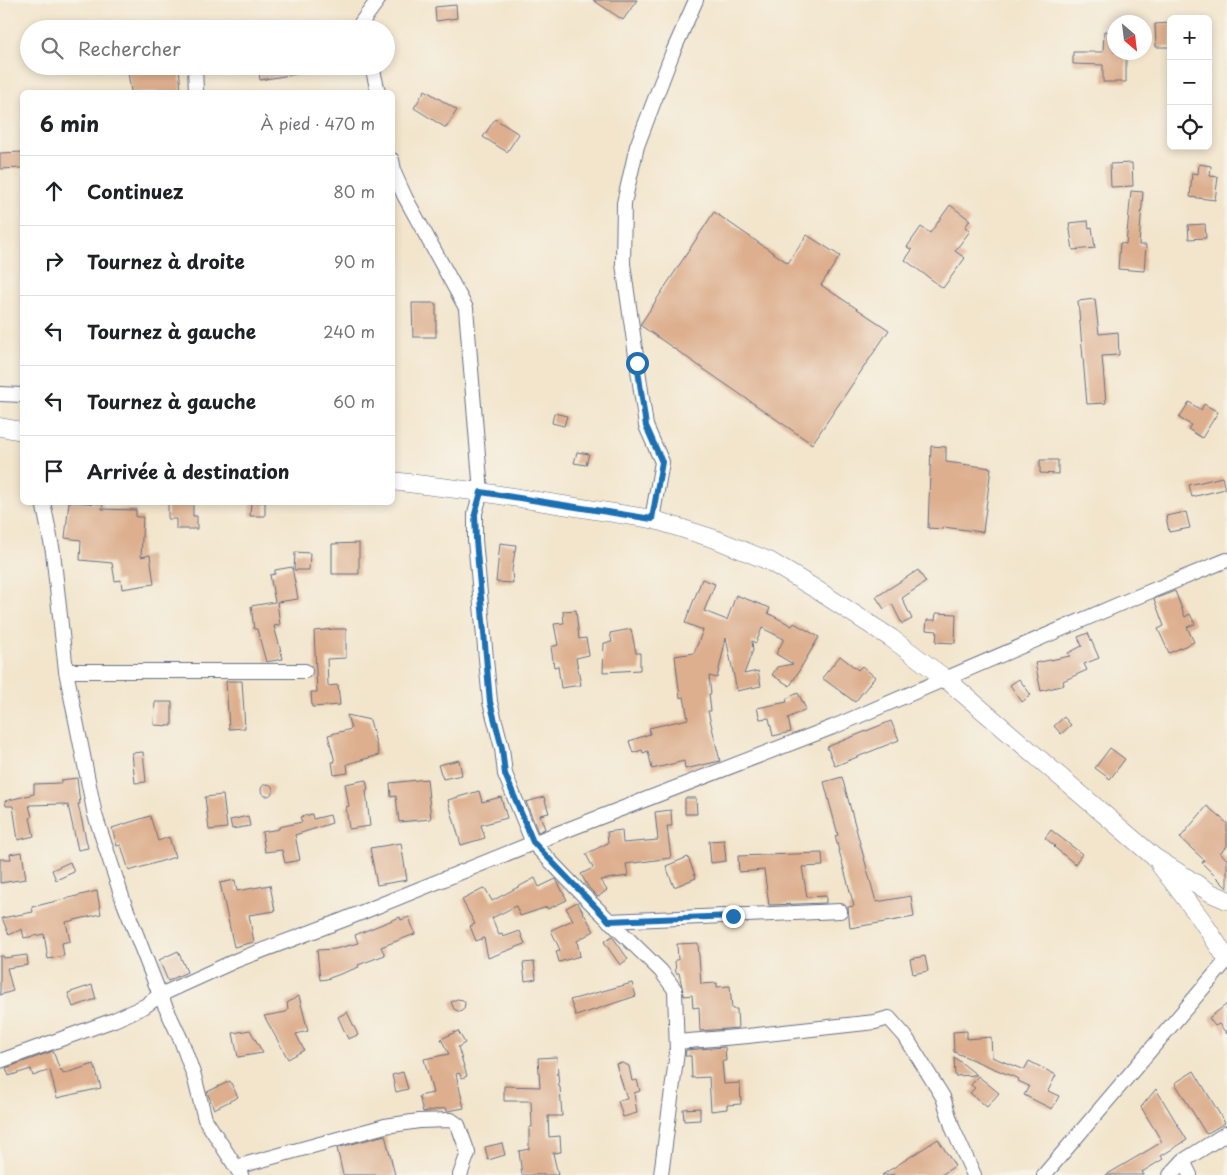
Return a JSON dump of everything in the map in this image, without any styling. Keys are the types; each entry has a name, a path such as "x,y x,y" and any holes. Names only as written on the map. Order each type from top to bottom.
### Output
{"main road":[{"path":"0,427 20,431"},
{"path":"395,481 481,492 652,519 715,539 768,561 814,588 891,638 946,679 1154,857 1211,893 1227,900"},
{"path":"1154,857 1201,919 1227,960"}],"street":[{"path":"363,20 378,0"},
{"path":"652,519 662,462 646,426 623,264 624,203 637,146 672,54 696,0"},
{"path":"195,75 196,90"},
{"path":"374,75 378,90"},
{"path":"395,175 405,197 466,308 481,492 475,514 476,540 490,702 502,748 505,774 533,842 609,921 661,971 675,990 677,1052 661,1175"},
{"path":"0,394 20,395"},
{"path":"44,505 53,552 66,671 94,815 124,902 160,995 181,1040 194,1076 205,1119 238,1171 386,1126 419,1121 451,1120 458,1125 468,1153 460,1175"},
{"path":"0,1060 114,1020 145,1006 160,995 237,960 343,920 533,842 833,727 1227,560"},
{"path":"66,671 305,670"},
{"path":"609,921 840,911"},
{"path":"1044,1175 1227,960"},
{"path":"677,1042 875,1022 889,1018 905,1036 943,1097 953,1129 974,1175"},
{"path":"1170,1175 1183,1161 1227,1133"},
{"path":"1183,1161 1190,1175"}],"building":[{"path":"593,0 637,0 623,20"},
{"path":"456,5 457,18 436,21 435,7"},
{"path":"1167,23 1167,47 1156,47 1155,24"},
{"path":"1104,31 1107,31 1107,60 1126,60 1126,82 1103,82 1103,65 1073,64 1073,52 1103,52"},
{"path":"128,75 180,75 181,90 131,90"},
{"path":"259,75 290,75 260,80"},
{"path":"425,90 457,110 446,128 414,108"},
{"path":"495,119 519,134 507,152 483,137"},
{"path":"20,152 20,168 0,169 0,153"},
{"path":"1132,163 1133,186 1111,187 1110,164"},
{"path":"1199,164 1211,166 1210,176 1218,177 1215,200 1190,197 1192,173 1198,174"},
{"path":"1131,191 1143,192 1139,245 1146,245 1144,271 1118,269 1120,243 1126,244"},
{"path":"950,205 970,220 965,227 970,231 955,251 965,258 943,288 905,260 912,250 907,247 921,227 930,233"},
{"path":"714,212 788,263 807,235 840,256 821,285 889,330 812,444 640,325"},
{"path":"1088,221 1089,228 1092,227 1095,248 1073,250 1069,223"},
{"path":"1205,224 1206,238 1189,239 1188,225"},
{"path":"1095,299 1099,334 1118,332 1119,355 1102,356 1106,403 1087,404 1078,301"},
{"path":"412,303 436,303 436,337 413,337"},
{"path":"1189,402 1201,410 1204,404 1218,412 1202,438 1188,429 1191,425 1179,418"},
{"path":"554,413 567,416 564,426 552,423"},
{"path":"931,446 946,447 946,462 991,468 983,532 943,527 943,529 928,528"},
{"path":"577,452 589,454 586,465 574,463"},
{"path":"1040,460 1058,460 1058,474 1040,473"},
{"path":"1222,477 1225,489 1192,497 1189,485"},
{"path":"69,505 103,505 102,509 136,510 136,517 143,517 141,557 150,555 154,584 122,589 121,580 115,581 112,563 80,560 81,540 65,538"},
{"path":"168,505 193,505 193,516 197,516 197,529 176,529 176,519 168,519"},
{"path":"251,505 265,505 265,516 250,516"},
{"path":"1186,512 1190,528 1169,532 1166,516"},
{"path":"359,543 359,574 332,574 332,544"},
{"path":"500,543 516,545 512,570 513,583 496,582"},
{"path":"295,552 310,553 309,570 294,570"},
{"path":"292,567 298,599 277,602 280,625 274,626 283,659 266,662 257,629 254,629 251,606 275,602 270,575 275,574 275,570"},
{"path":"918,570 926,582 902,598 912,619 902,624 892,604 884,609 876,597"},
{"path":"702,579 715,584 704,611 727,620 736,595 770,608 768,613 792,626 794,623 819,637 790,686 772,675 777,667 793,664 776,654 784,639 762,628 756,643 752,641 753,650 744,674 758,671 761,686 737,691 726,638 717,678 709,676 711,711 708,711 720,761 685,769 684,761 652,769 648,751 643,753 642,750 633,753 629,741 650,734 649,728 688,719 684,697 680,698 675,656 694,653 703,630 685,623"},
{"path":"1175,591 1185,617 1190,614 1195,624 1187,627 1194,642 1169,653 1158,629 1164,626 1154,599"},
{"path":"576,610 579,639 586,638 589,655 576,658 581,685 561,688 558,666 554,667 551,647 558,645 554,624 564,623 563,611"},
{"path":"936,613 956,614 955,643 936,642 937,631 926,630 927,620 935,620"},
{"path":"346,629 346,658 327,659 328,686 338,685 340,705 312,707 311,692 317,692 314,631"},
{"path":"631,629 636,653 640,653 640,670 603,672 604,643 612,642 610,633"},
{"path":"1088,633 1099,658 1084,664 1087,670 1063,681 1064,685 1041,691 1035,663 1070,656 1068,653 1082,646 1078,637"},
{"path":"840,656 858,670 862,666 875,677 855,702 822,678"},
{"path":"1019,679 1031,695 1022,702 1010,685"},
{"path":"226,681 242,681 245,728 229,729"},
{"path":"798,693 806,709 788,718 791,732 773,736 769,718 760,719 757,708 787,702 786,699"},
{"path":"155,702 172,702 172,726 154,725"},
{"path":"347,715 370,720 379,755 347,764 348,773 334,775 332,762 335,762 328,735 351,729"},
{"path":"1064,717 1071,725 1061,734 1054,726"},
{"path":"891,721 899,740 835,766 827,747"},
{"path":"1110,748 1125,759 1110,779 1095,768"},
{"path":"143,752 146,782 135,783 132,753"},
{"path":"459,760 462,775 443,779 438,765"},
{"path":"842,777 876,902 911,896 914,917 850,928 848,907 854,906 835,836 838,835 824,782"},
{"path":"77,778 80,804 78,804 88,848 78,850 68,805 64,806 64,804 29,805 34,836 18,840 13,806 6,806 5,801 34,794 34,784 61,783 61,780"},
{"path":"427,779 431,819 399,822 396,796 391,797 390,783"},
{"path":"366,780 370,826 349,829 346,807 349,806 345,784"},
{"path":"269,784 272,785 272,795 265,796 262,795 261,788 262,785"},
{"path":"479,791 482,802 501,797 507,818 481,825 485,838 461,845 448,800"},
{"path":"223,795 227,828 209,830 205,797"},
{"path":"544,797 549,813 540,815 545,829 538,832 526,802"},
{"path":"685,798 696,798 697,814 685,814"},
{"path":"1207,806 1227,823 1227,846 1220,853 1227,859 1227,888 1202,863 1204,860 1180,838"},
{"path":"671,810 672,826 667,826 671,858 626,864 628,876 600,880 607,890 598,897 588,887 581,874 593,868 586,854 608,843 607,832 622,830 623,843 658,840 655,812"},
{"path":"312,814 313,819 330,815 332,823 295,835 300,860 285,863 282,850 265,852 262,832 302,822 300,817"},
{"path":"150,816 158,841 169,837 175,857 129,871 121,845 117,846 112,828"},
{"path":"248,816 250,826 232,829 230,820"},
{"path":"1051,830 1082,854 1075,864 1045,838"},
{"path":"724,840 726,861 711,863 709,841"},
{"path":"401,843 407,880 377,885 370,848"},
{"path":"22,852 26,879 0,883 0,859 11,859 10,854"},
{"path":"822,853 823,866 802,867 807,897 826,896 826,903 769,905 764,870 739,872 738,856"},
{"path":"688,857 696,878 674,887 666,866"},
{"path":"70,862 74,872 56,880 52,870"},
{"path":"535,878 539,887 556,879 567,900 548,909 547,907 520,916 516,906 492,918 499,935 502,934 503,937 520,931 525,944 488,958 484,938 476,941 470,926 475,924 462,900 485,888 492,901"},
{"path":"235,880 237,891 270,885 275,911 249,915 254,942 234,947 220,883"},
{"path":"97,891 101,914 66,922 70,941 62,943 64,956 48,959 44,934 24,938 22,929 9,935 2,918 33,912 32,907"},
{"path":"577,902 594,931 577,941 580,956 559,962 556,951 560,950 551,930 573,920 566,908"},
{"path":"400,917 401,920 409,917 415,934 381,947 385,955 358,965 359,967 320,980 317,950 335,949 358,943 355,935"},
{"path":"612,936 628,959 620,965 604,942"},
{"path":"698,943 701,984 717,983 717,987 730,986 732,1009 737,1009 738,1028 700,1031 699,1007 693,1008 692,995 684,996 679,973 676,973 675,960 678,960 677,944"},
{"path":"178,951 187,972 168,981 159,960"},
{"path":"27,955 28,965 7,968 13,991 0,995 0,956 4,958"},
{"path":"925,956 928,971 913,974 910,959"},
{"path":"534,962 536,979 525,981 523,963"},
{"path":"632,983 636,996 576,1016 570,1000"},
{"path":"92,985 96,999 73,1007 68,993"},
{"path":"299,996 308,1031 296,1034 304,1050 288,1059 264,1016 286,1012 288,1010 287,1003"},
{"path":"457,999 463,1000 465,1003 464,1009 460,1012 454,1009 451,1002"},
{"path":"1227,1004 1227,1034 1219,1024 1215,1026 1209,1018"},
{"path":"347,1012 358,1035 348,1039 338,1017"},
{"path":"250,1030 263,1053 238,1057 233,1033"},
{"path":"458,1031 465,1043 458,1047 467,1076 462,1078 459,1073 456,1074 464,1108 447,1111 446,1108 423,1112 419,1096 433,1093 424,1059 449,1054 441,1039"},
{"path":"967,1031 967,1039 991,1037 992,1057 1024,1070 1029,1061 1056,1075 1048,1091 1059,1096 1052,1109 1024,1095 1029,1086 1018,1081 1019,1079 954,1052 953,1032"},
{"path":"725,1047 726,1061 722,1061 724,1084 740,1083 741,1104 727,1105 727,1109 711,1111 709,1077 692,1078 691,1056 685,1056 686,1050"},
{"path":"53,1051 63,1074 94,1064 101,1088 57,1098 50,1070 33,1076 31,1069 9,1076 6,1068"},
{"path":"557,1057 558,1073 556,1074 558,1074 560,1087 562,1116 548,1116 549,1137 560,1136 561,1152 553,1153 558,1175 522,1175 519,1151 529,1149 529,1127 532,1127 531,1101 504,1101 504,1086 540,1087 538,1058"},
{"path":"954,1057 977,1075 955,1076"},
{"path":"623,1063 629,1066 632,1081 637,1080 640,1091 634,1093 637,1113 623,1117 618,1101 627,1099 616,1064"},
{"path":"1194,1071 1225,1123 1206,1134 1175,1083"},
{"path":"403,1072 408,1089 396,1092 392,1075"},
{"path":"978,1076 999,1093 987,1107 970,1093 975,1088 971,1085"},
{"path":"230,1081 238,1097 214,1109 207,1092"},
{"path":"1156,1089 1187,1140 1161,1156 1163,1159 1142,1172 1144,1175 1106,1175 1162,1142 1141,1107"},
{"path":"700,1108 700,1120 684,1121 683,1109"},
{"path":"385,1135 395,1175 343,1175 337,1148"},
{"path":"938,1139 955,1166 941,1175 882,1175"},
{"path":"502,1143 505,1155 488,1160 485,1147"}],"route":[{"path":"637,363 646,426 662,462 652,519 481,492 475,514 476,540 490,702 502,748 505,774 533,842 609,921 733,916"}]}
